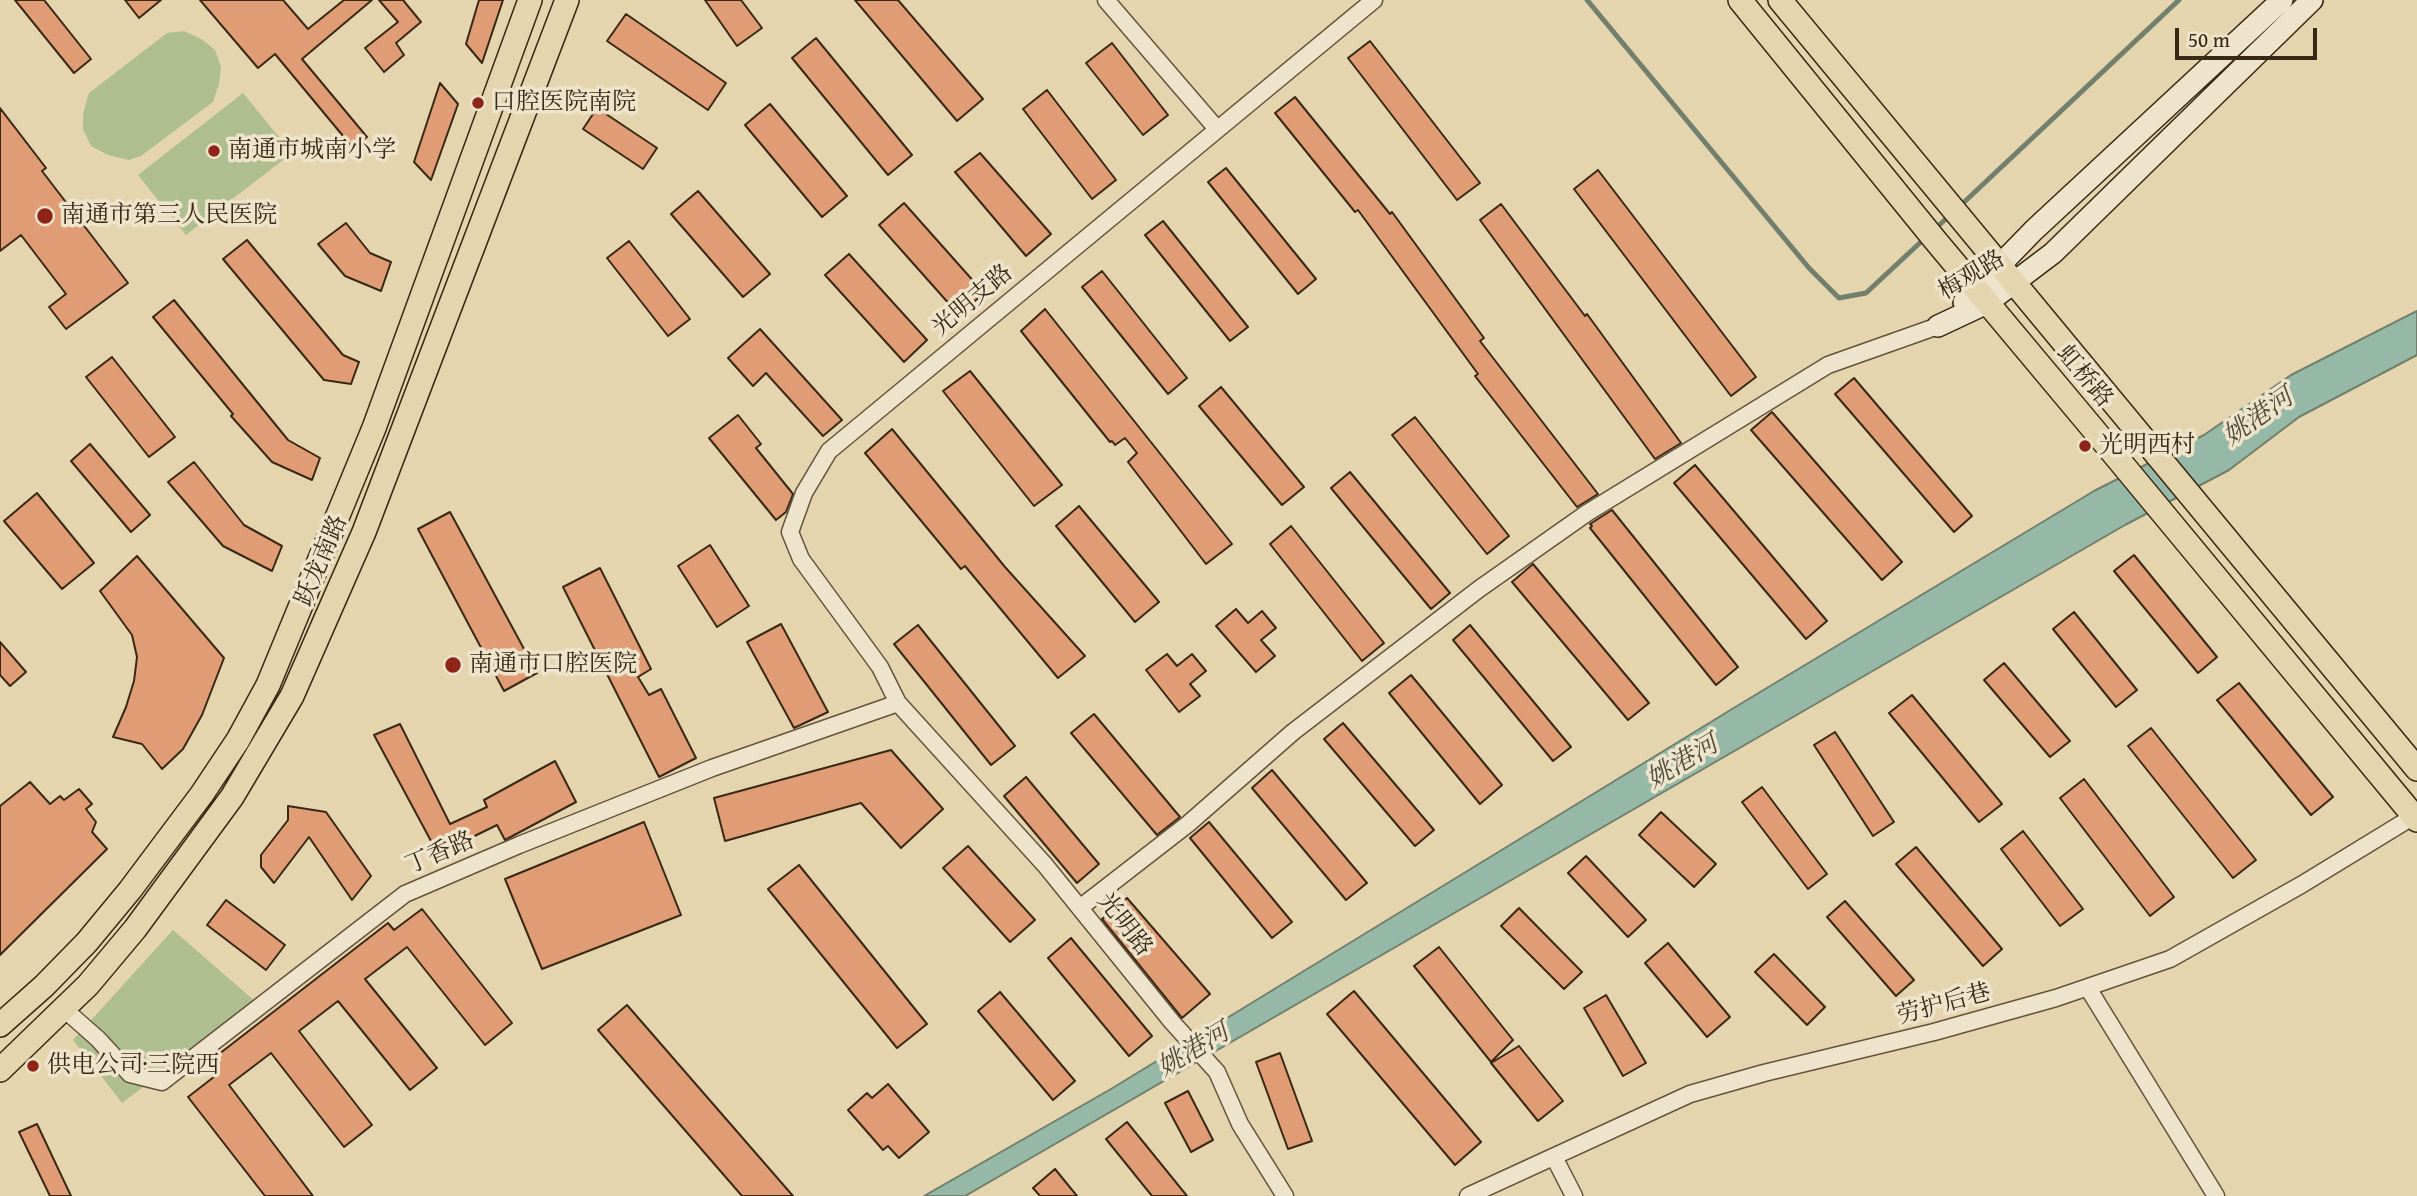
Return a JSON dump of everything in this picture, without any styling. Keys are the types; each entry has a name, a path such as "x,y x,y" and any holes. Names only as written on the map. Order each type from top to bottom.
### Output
{"main road":[{"name":"跃龙南路","path":"0,1025 88,942 130,890 202,794 238,740 268,685 374,428 530,0"},
{"name":"跃龙南路","path":"0,1070 64,1009 111,959 214,823 292,696 364,532 567,0"},
{"name":"虹桥路","path":"1740,0 1982,297 2415,818"},
{"name":"虹桥路","path":"1780,0 2417,769"}],"street":[{"path":"1105,0 1217,129"},
{"name":"光明支路","path":"898,702 880,667 801,559 790,532 804,493 829,451 1374,0"},
{"name":"梅观路","path":"2009,274 2034,230 2282,0"},
{"name":"梅观路","path":"1938,326 1982,297 2009,274 2053,253 2312,0"},
{"path":"1081,907 1188,824 1304,724 1479,589 1587,513 1828,365 1938,326"},
{"name":"丁香路","path":"64,1009 98,1039 130,1074 162,1082 404,894 712,768 898,702"},
{"name":"光明路","path":"898,702 1081,907 1180,1031 1217,1072 1240,1124 1285,1196"},
{"name":"劳护后巷","path":"1468,1196 1690,1094 1764,1073 1934,1032 2088,988 2171,959 2415,818"},
{"path":"2088,988 2216,1196"},
{"path":"1554,1157 1574,1196"}],"shaded area":[{"path":"184,31 203,40 215,50 221,67 213,102 141,156 129,160 108,155 91,146 83,129 83,114 89,93 167,33"},
{"path":"243,93 292,153 186,235 138,175"},
{"path":"173,930 256,1002 122,1103 73,1040"}],"water":[{"name":"姚港河","path":"2417,311 2417,355 2299,417 2229,470 2125,525 965,1196 924,1196 1111,1089 2094,491 2204,435 2291,375"}],"building":[{"path":"15,0 44,0 91,59 74,73"},
{"path":"125,0 161,0 139,18"},
{"path":"200,0 283,0 308,29 344,0 372,0 302,59 367,137 353,148 275,54 258,68"},
{"path":"379,0 403,0 421,22 396,43 404,55 384,72 365,48 398,22"},
{"path":"479,0 503,0 482,63 466,44"},
{"path":"705,0 741,0 762,28 737,46"},
{"path":"855,0 898,0 983,99 957,121"},
{"path":"626,14 726,83 708,110 607,41"},
{"path":"816,38 912,155 888,175 792,58"},
{"path":"1370,41 1480,183 1457,200 1348,58"},
{"path":"1112,43 1168,115 1143,135 1086,63"},
{"path":"440,83 458,104 431,180 414,162"},
{"path":"1047,90 1116,180 1092,199 1023,109"},
{"path":"1295,97 1390,214 1392,212 1484,338 1480,341 1598,494 1577,507 1475,376 1478,374 1358,210 1355,212 1275,113"},
{"path":"770,104 847,196 822,217 745,125"},
{"path":"0,108 46,168 42,171 128,283 66,329 49,307 66,294 21,235 0,251"},
{"path":"597,108 657,148 643,169 583,129"},
{"path":"980,153 1051,234 1026,256 955,172"},
{"path":"1226,168 1316,279 1298,294 1208,182"},
{"path":"1598,170 1756,377 1731,396 1574,189"},
{"path":"698,191 770,274 743,297 671,214"},
{"path":"904,203 984,293 959,315 879,225"},
{"path":"1501,204 1585,316 1587,314 1681,443 1655,459 1480,220"},
{"path":"1163,221 1248,327 1230,341 1145,235"},
{"path":"346,223 370,253 391,262 381,291 345,276 318,244"},
{"path":"247,240 343,355 359,362 351,384 324,380 223,259"},
{"path":"629,241 690,319 668,336 607,258"},
{"path":"849,254 927,340 904,362 825,275"},
{"path":"1102,271 1187,378 1168,394 1082,287"},
{"path":"174,300 288,440 320,458 312,480 272,462 231,416 233,414 153,317"},
{"path":"1045,309 1232,544 1206,564 1128,462 1137,453 1125,438 1115,445 1110,442 1021,331"},
{"path":"760,329 842,420 823,436 766,373 753,386 728,358"},
{"path":"112,357 175,437 149,457 86,377"},
{"path":"970,371 1062,485 1034,506 943,391"},
{"path":"1854,378 1972,516 1954,532 1835,394"},
{"path":"1221,387 1304,487 1282,505 1199,406"},
{"path":"1772,412 1902,562 1882,580 1751,430"},
{"path":"738,415 761,444 756,448 793,494 786,512 776,520 709,438"},
{"path":"1415,417 1509,536 1487,554 1392,435"},
{"path":"892,429 1005,567 1085,656 1058,678 965,566 961,569 865,453"},
{"path":"90,444 150,515 131,532 71,461"},
{"path":"194,462 244,525 282,546 272,571 223,546 168,482"},
{"path":"1695,465 1827,621 1806,639 1674,483"},
{"path":"1350,472 1450,593 1431,609 1331,488"},
{"path":"37,493 94,563 62,589 4,521"},
{"path":"1079,506 1159,602 1135,622 1056,526"},
{"path":"1612,510 1738,667 1716,685 1590,528 1590,524"},
{"path":"450,512 537,673 504,691 418,529"},
{"path":"1291,526 1384,643 1362,661 1270,544"},
{"path":"710,545 749,606 717,627 678,566"},
{"path":"2134,555 2217,657 2198,673 2114,571"},
{"path":"137,556 224,658 202,715 183,749 162,769 142,744 113,737 134,681 137,657 132,635 100,591"},
{"path":"1533,564 1649,703 1628,720 1512,582"},
{"path":"600,568 651,669 638,677 649,695 661,689 696,758 659,777 563,587"},
{"path":"1236,609 1248,623 1262,611 1276,628 1261,640 1275,656 1256,672 1216,626"},
{"path":"2074,612 2137,690 2116,707 2053,629"},
{"path":"781,624 828,712 794,728 747,642"},
{"path":"918,625 1015,746 991,765 894,644"},
{"path":"1470,625 1571,747 1553,761 1453,640"},
{"path":"0,642 26,672 10,686 0,675"},
{"path":"1167,654 1177,666 1192,654 1206,671 1190,684 1200,696 1179,712 1146,670"},
{"path":"2004,663 2070,741 2050,757 1984,680"},
{"path":"1411,675 1502,785 1480,804 1389,693"},
{"path":"2239,683 2333,797 2311,815 2217,700"},
{"path":"1912,695 2002,804 1979,822 1889,713"},
{"path":"1094,714 1180,817 1157,835 1071,733"},
{"path":"1343,723 1434,830 1415,846 1324,739"},
{"path":"400,724 450,824 487,807 484,800 555,761 576,802 505,840 497,825 438,854 374,735"},
{"path":"2151,728 2256,860 2233,878 2128,746"},
{"path":"1835,732 1894,822 1873,836 1814,745"},
{"path":"891,750 943,809 901,848 861,803 725,841 714,798"},
{"path":"1272,770 1367,883 1346,900 1252,788"},
{"path":"1026,777 1099,864 1077,883 1004,796"},
{"path":"2084,779 2174,897 2150,916 2060,798"},
{"path":"30,782 50,804 60,796 64,800 79,789 92,804 86,809 96,822 92,832 107,849 0,955 0,806"},
{"path":"1762,787 1827,874 1808,889 1742,802"},
{"path":"288,806 326,812 371,876 352,900 309,837 274,883 261,867 261,855 288,820"},
{"path":"1661,812 1716,864 1694,887 1639,835"},
{"path":"644,822 681,915 542,969 505,879"},
{"path":"1209,822 1292,922 1272,938 1190,838"},
{"path":"2023,831 2083,909 2060,926 2001,849"},
{"path":"968,846 1035,920 1010,942 943,868"},
{"path":"1916,847 2002,949 1983,966 1896,864"},
{"path":"1586,856 1646,920 1628,937 1568,873"},
{"path":"799,865 927,1024 897,1048 768,889"},
{"path":"1127,898 1210,994 1182,1018 1102,919"},
{"path":"226,900 285,945 266,970 207,925"},
{"path":"1845,901 1914,980 1896,996 1827,917"},
{"path":"1519,908 1582,972 1564,989 1501,926"},
{"path":"422,909 512,1023 485,1045 407,947 365,979 437,1068 410,1090 338,1001 299,1031 372,1125 344,1147 271,1053 229,1085 313,1196 265,1196 188,1097 219,1073 210,1061 388,923 394,930"},
{"path":"1071,938 1152,1036 1129,1056 1048,958"},
{"path":"1668,943 1730,1017 1707,1037 1645,963"},
{"path":"1439,947 1513,1040 1491,1062 1414,966"},
{"path":"1774,954 1825,1007 1807,1025 1755,972"},
{"path":"1354,991 1481,1142 1455,1165 1327,1014"},
{"path":"1000,992 1075,1081 1053,1100 978,1011"},
{"path":"1606,995 1646,1063 1623,1076 1584,1008"},
{"path":"627,1005 793,1196 742,1196 598,1030"},
{"path":"1519,1046 1563,1101 1538,1121 1491,1063"},
{"path":"1280,1053 1312,1141 1288,1149 1256,1062"},
{"path":"888,1084 929,1132 899,1158 888,1146 883,1150 848,1110 867,1093 872,1098"},
{"path":"1188,1091 1213,1140 1191,1152 1165,1103"},
{"path":"1127,1122 1187,1196 1152,1196 1106,1139"},
{"path":"37,1124 71,1196 50,1196 19,1132"},
{"path":"1055,1169 1077,1196 1040,1196 1033,1188"}],"waterway":[{"path":"1587,0 1809,268 1839,298 1866,293 1924,239"},
{"path":"1960,206 2179,0"},
{"path":"1934,230 1950,215"}],"place":[{"name":"口腔医院南院","path":"478,103"},
{"name":"南通市城南小学","path":"214,151"},
{"name":"南通市第三人民医院","path":"45,216"},
{"name":"光明西村","path":"2085,446"},
{"name":"南通市口腔医院","path":"453,665"},
{"name":"供电公司·三院西","path":"33,1066"}]}
